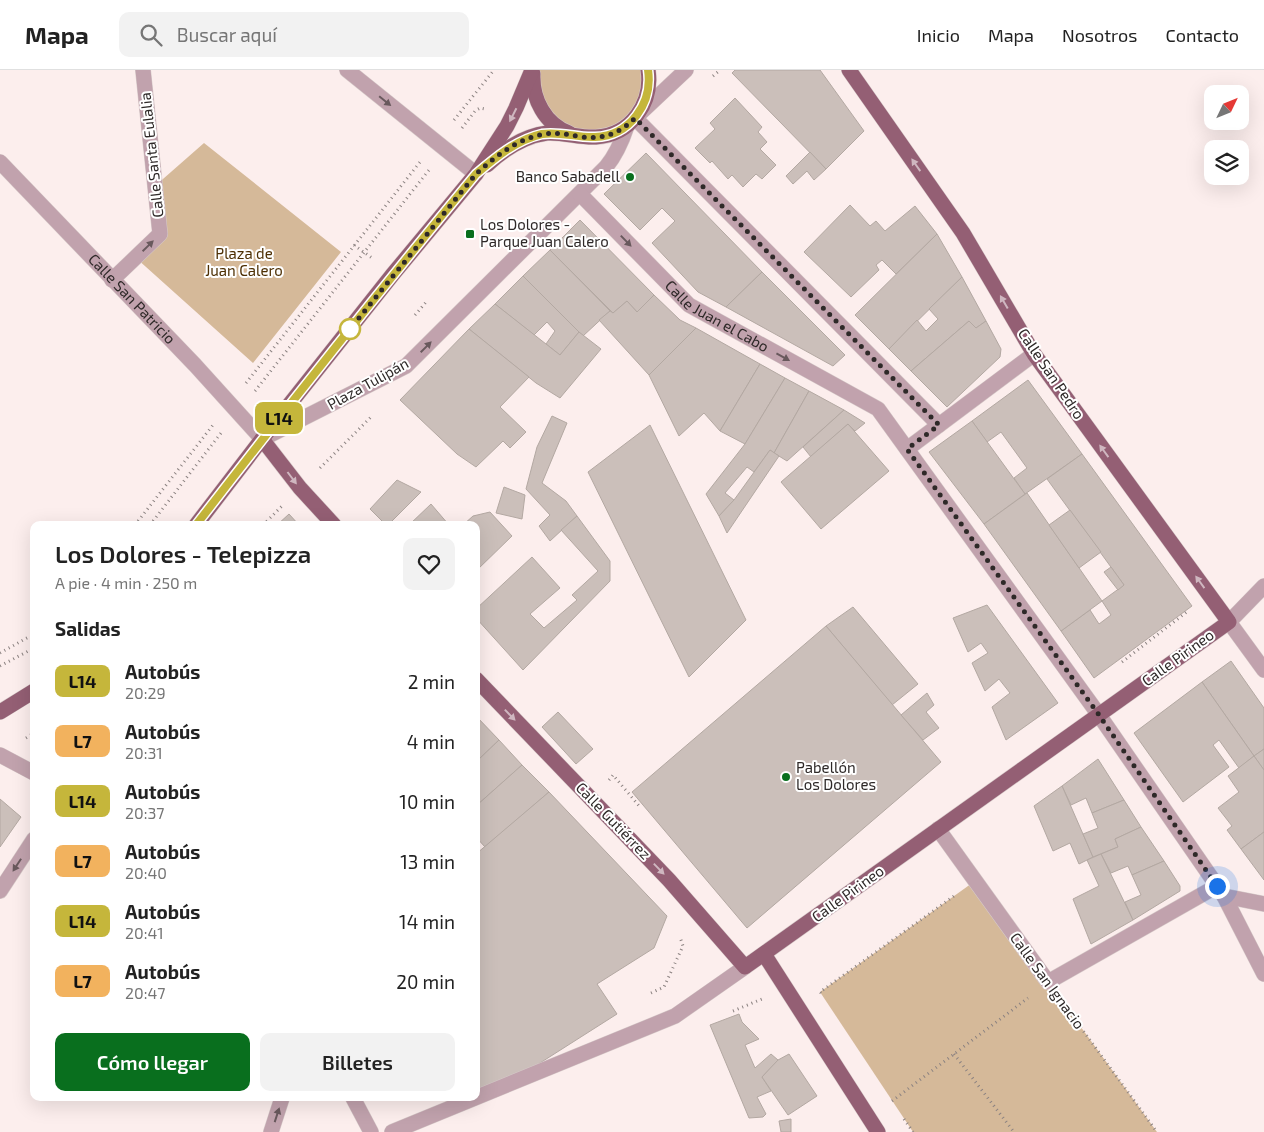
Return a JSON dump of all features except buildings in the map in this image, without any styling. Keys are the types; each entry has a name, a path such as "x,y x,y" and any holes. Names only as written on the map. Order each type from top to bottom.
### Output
{"main road":[{"name":"Plaza Tulipán","path":"262,439 393,274 476,174 507,126 533,70"},
{"name":"Plaza Tulipán","path":"533,70 533,86 542,111 556,126 575,136"},
{"name":"Plaza Tulipán","path":"476,174 516,143 547,133 563,133 585,137 613,134 631,122 645,101 648,92 648,70"},
{"name":"Calle San Pedro","path":"849,70 963,233 1034,354 1229,622"},
{"path":"199,521 262,439 300,488 330,521"},
{"name":"Calle Pirineo","path":"745,967 1229,622"},
{"name":"Calle Gutiérrez","path":"480,683 670,880 745,967"},
{"path":"0,712 30,693"},
{"path":"764,954 878,1132"}],"street":[{"name":"Calle Santa Eulalia","path":"112,280 160,234 143,70"},
{"path":"347,70 476,174"},
{"name":"Plaza Tulipán","path":"262,439 406,366 606,167 614,157 631,122 686,70"},
{"path":"631,122 939,425"},
{"name":"Calle San Patricio","path":"0,162 195,365 262,439"},
{"name":"Calle Juan el Cabo","path":"580,194 689,305 878,409 907,449"},
{"path":"1034,354 907,449 1099,715 1220,891 1264,974"},
{"name":"Calle Pirineo","path":"1229,622 1264,586"},
{"name":"Calle San Pedro","path":"1229,622 1264,670"},
{"path":"0,755 30,771"},
{"name":"Calle San Ignacio","path":"938,829 1048,982"},
{"path":"0,891 30,845"},
{"path":"1048,982 1220,891 1264,904"},
{"name":"Calle Pirineo","path":"480,1096 675,1016 745,967"},
{"path":"271,1132 281,1101"},
{"path":"355,1101 371,1132"},
{"name":"Calle Pirineo","path":"394,1132 469,1101"}],"path":[{"path":"138,521 364,253 494,70"},
{"path":"153,521 233,408 354,245 441,146 480,108 507,126"},
{"path":"354,245 375,261"},
{"path":"1116,666 1209,594"},
{"path":"0,653 30,636"},
{"path":"0,666 30,650"},
{"path":"826,1000 820,992 975,881"},
{"path":"650,994 664,987 683,946 678,930"},
{"path":"887,1093 892,1101 1048,982"},
{"name":"Calle San Ignacio","path":"1048,982 1157,1132"},
{"path":"727,1013 762,999"},
{"path":"954,1054 1014,1132"},
{"path":"902,1116 913,1132"}],"green space":[{"path":"533,70 648,70 648,92 613,134 556,126 533,77"},
{"name":"Plaza de Juan Calero","path":"204,143 341,252 253,363 136,258 160,234 155,186"},
{"path":"975,881 1157,1132 913,1132 820,992"}],"bus line":[{"name":"L14","path":"199,521 393,274 476,174 516,143 532,137 547,133 563,133 596,137 613,134 621,130 641,110 648,92 648,70"}],"place":[{"name":"Banco Sabadell","path":"630,177"},
{"name":"Los Dolores - Parque Juan Calero","path":"470,234"},
{"name":"Pabellón Los Dolores","path":"786,777"}],"route":[{"path":"350,329 346,334 476,174 492,160 516,143 532,137 547,133 563,133 585,137 605,136 621,130 635,118 939,425 907,449 1099,715 1217,886"}]}
